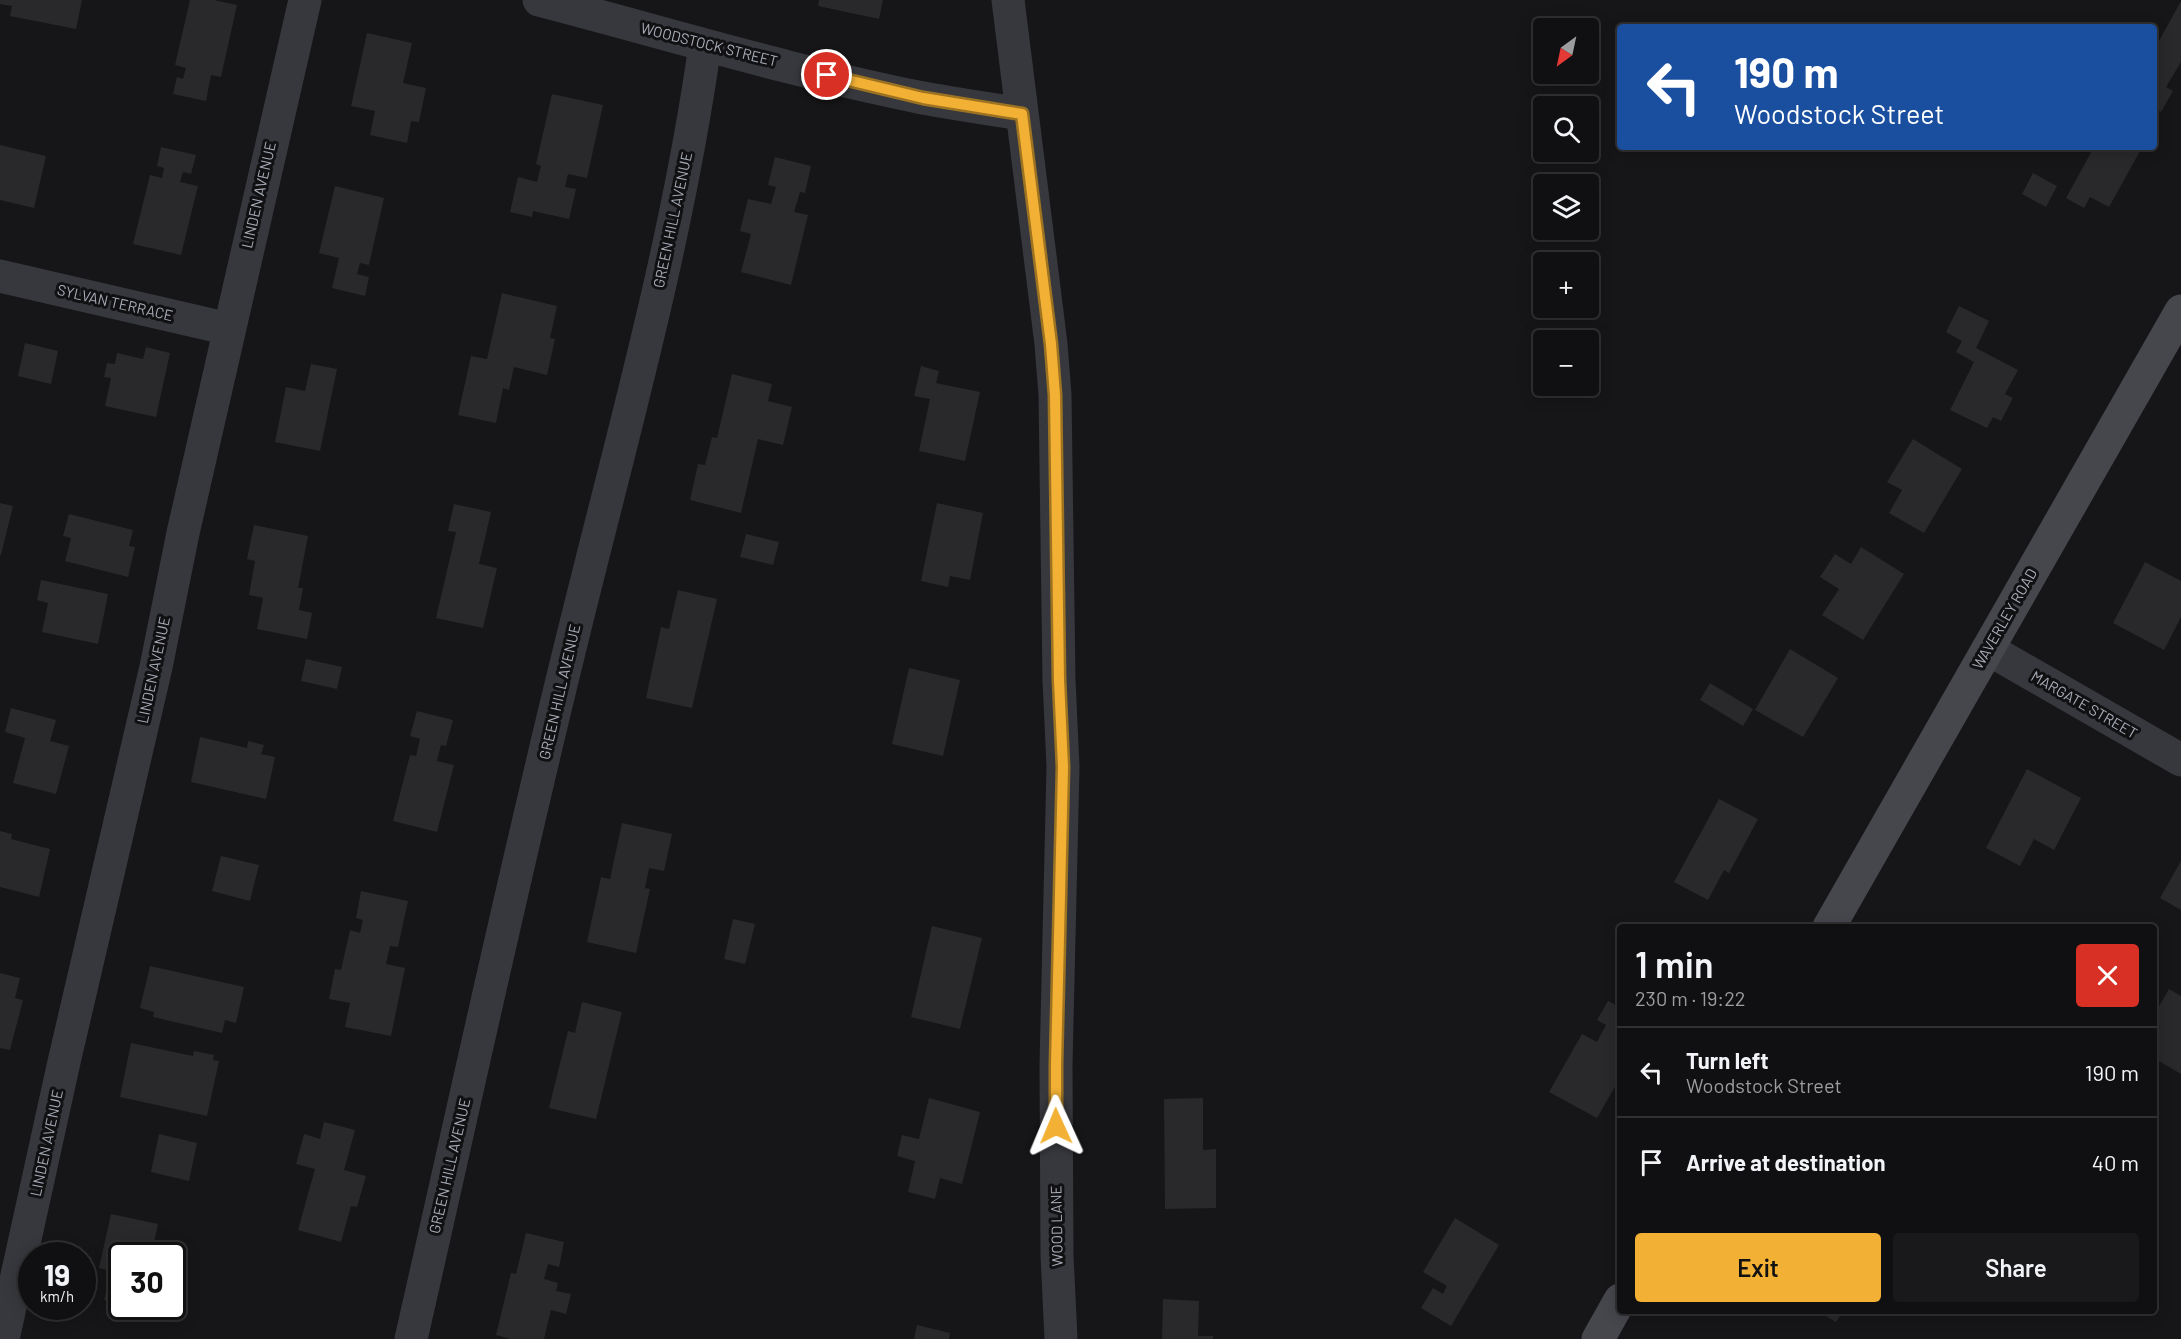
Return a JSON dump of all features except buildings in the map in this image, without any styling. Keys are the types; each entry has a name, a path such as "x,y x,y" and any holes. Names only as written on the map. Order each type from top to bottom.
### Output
{"main road":[{"name":"WAVERLEY ROAD","path":"1831,924 2181,311"},
{"path":"1598,1339 1617,1305"}],"street":[{"name":"LINDEN AVENUE","path":"3,1339 64,1062 156,667 183,533 304,0"},
{"name":"WOODSTOCK STREET","path":"538,0 705,45 923,98 1022,114"},
{"name":"WOOD LANE","path":"1008,0 1051,344 1055,395 1059,680 1063,767 1056,1065 1061,1339"},
{"name":"GREEN HILL AVENUE","path":"411,1339 567,657 606,508 670,236 694,122 705,45"},
{"name":"SYLVAN TERRACE","path":"0,276 229,329"},
{"name":"MARGATE STREET","path":"1988,650 2181,760"}],"route":[{"path":"827,75 923,98 1022,114 1051,344 1055,395 1059,680 1063,767 1056,1126"}]}
